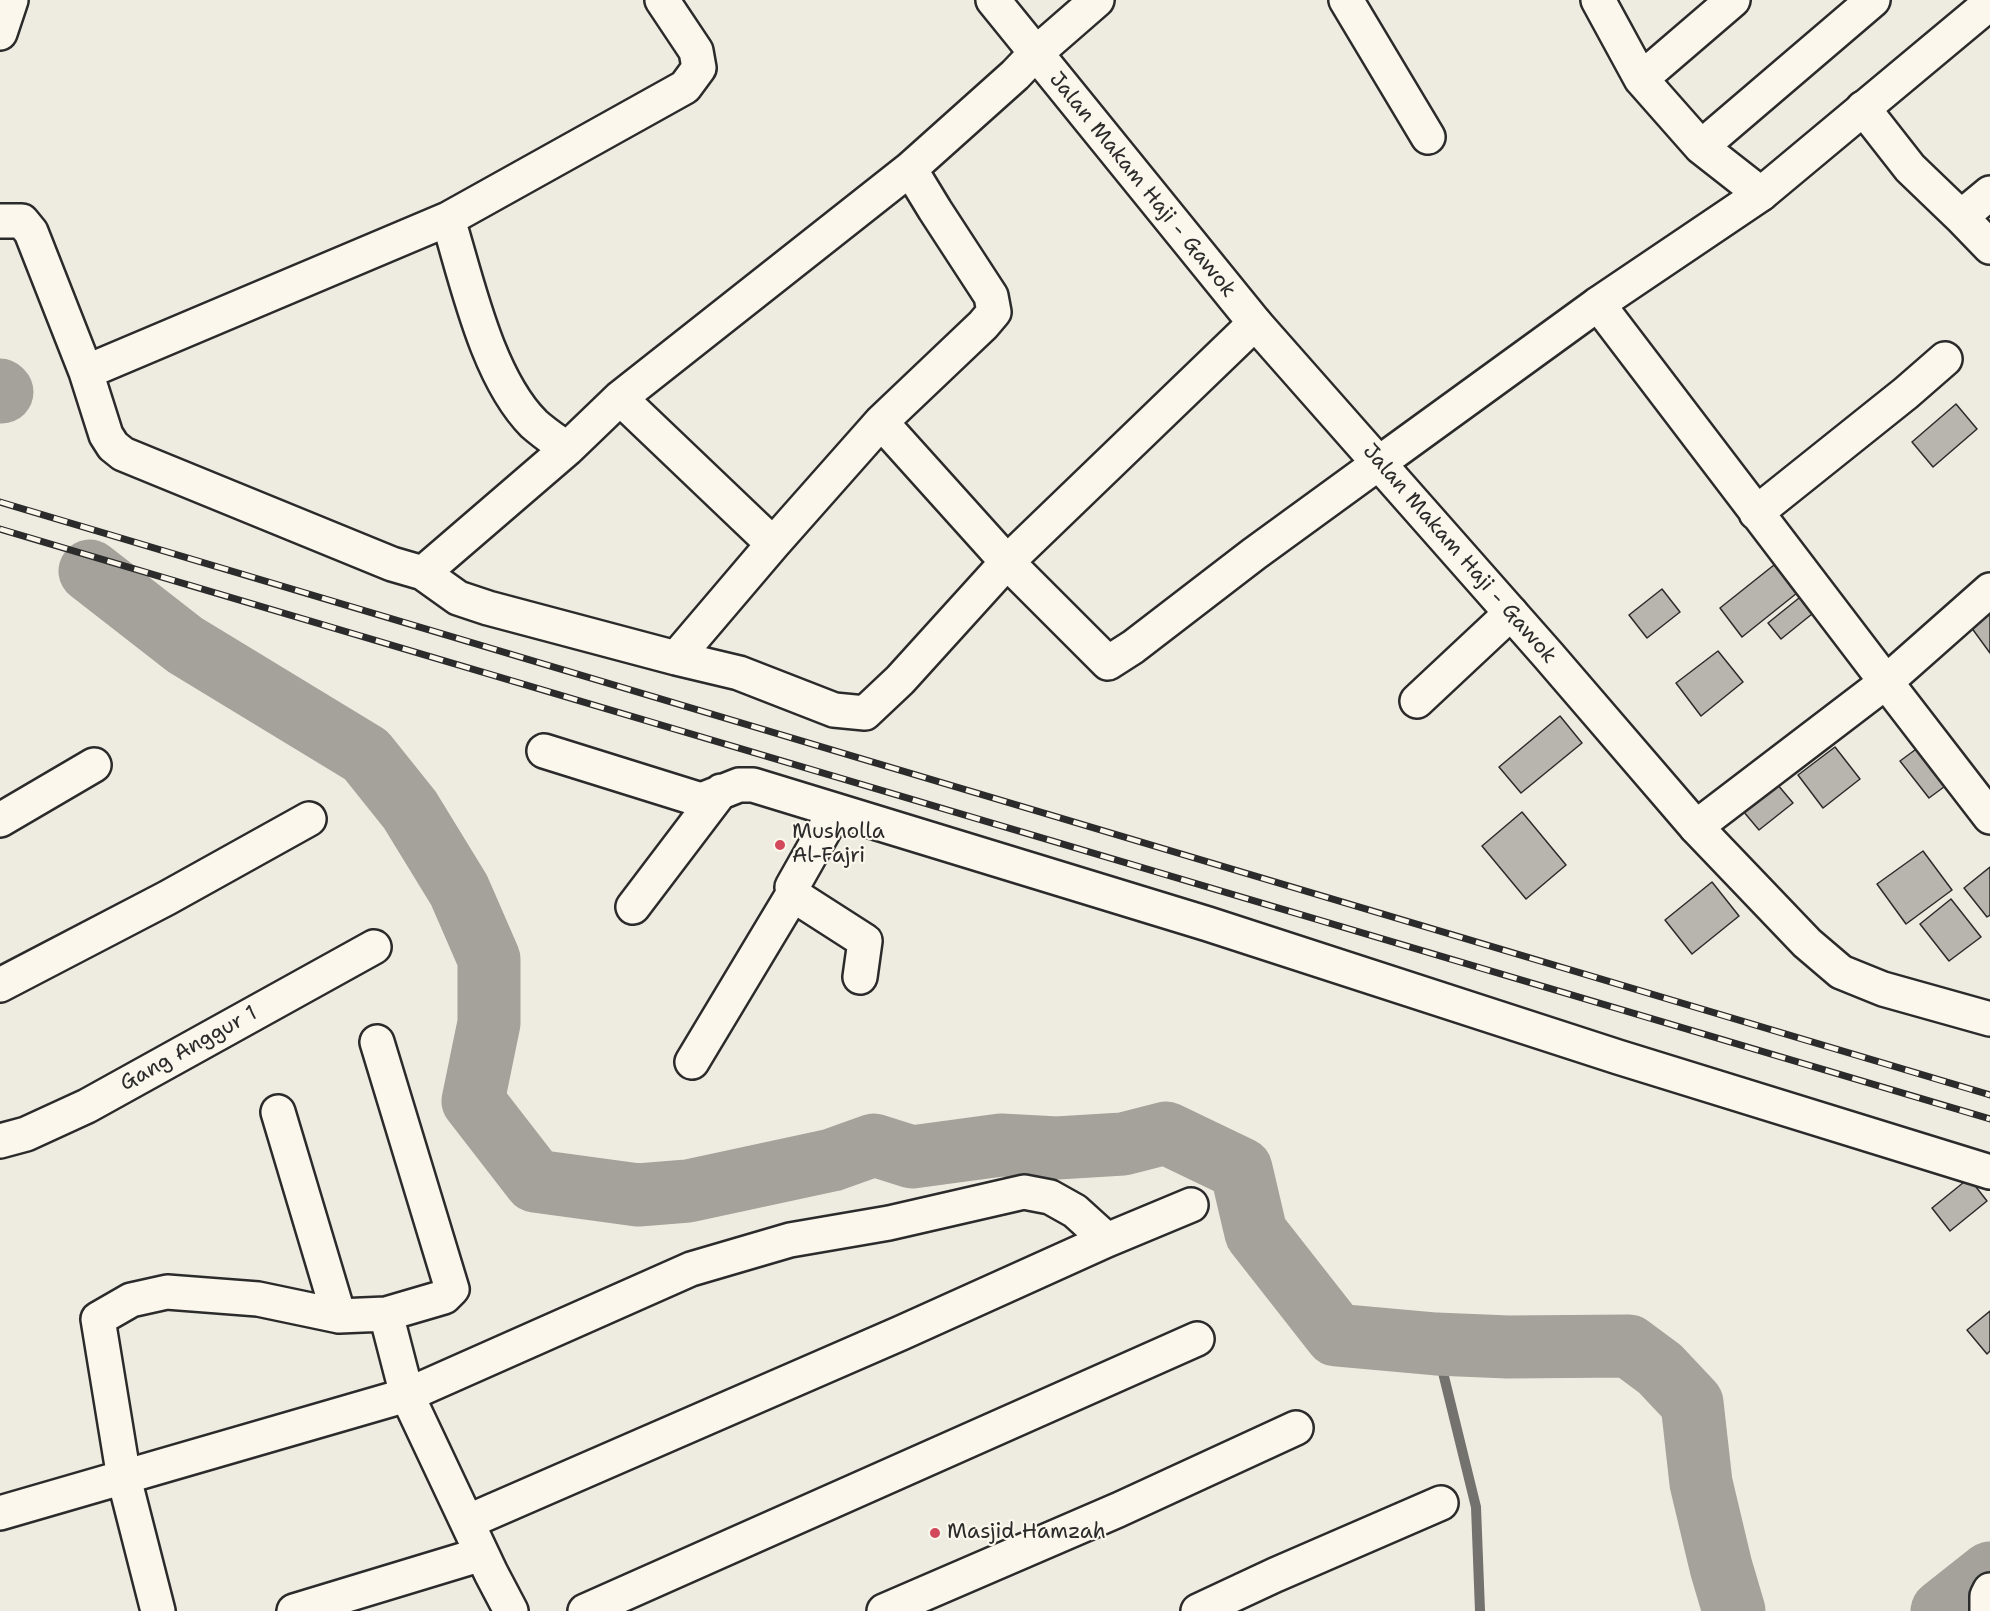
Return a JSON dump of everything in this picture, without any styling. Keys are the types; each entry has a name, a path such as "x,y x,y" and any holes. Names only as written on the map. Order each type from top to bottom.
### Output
{"street":[{"path":"0,33 11,0"},
{"path":"86,372 448,219 685,87 699,68 696,51 662,0"},
{"name":"Jalan Makam Haji - Gawok","path":"993,0 1255,323 1696,827 1807,943 1841,972 1883,989 1990,1019"},
{"path":"1346,0 1428,137"},
{"path":"1598,0 1641,79 1701,147 1761,194"},
{"path":"1641,79 1733,0"},
{"path":"1701,147 1873,0"},
{"path":"881,422 1006,562 1108,663 1598,304 1761,194 1990,3"},
{"path":"423,573 567,449 620,398 910,169 1015,75 1035,54 1089,8"},
{"path":"1863,108 1910,168 1990,247"},
{"path":"676,658 881,422 994,312 991,296 910,169"},
{"path":"1961,217 1990,193"},
{"path":"448,219 484,340 501,374 516,401 534,424 567,449"},
{"path":"0,221 22,221 31,232 86,372 106,435 113,446 123,454 392,564 423,573 458,598 488,608 739,673 834,710 865,713 900,680 1006,562 1255,323"},
{"path":"1598,304 1990,817"},
{"path":"1756,513 1945,359"},
{"path":"620,398 773,544"},
{"path":"1696,827 1886,682 1990,591"},
{"path":"1417,701 1511,613"},
{"path":"544,750 701,800 739,785 753,785 1208,924 1607,1053 1990,1173"},
{"path":"0,820 94,765"},
{"path":"633,907 721,791"},
{"path":"692,1062 793,894 792,887 835,811"},
{"path":"0,985 167,898 309,819"},
{"path":"793,894 863,939 865,944 860,977"},
{"name":"Gang Anggur 1","path":"0,1141 26,1134 87,1106 374,947"},
{"path":"159,1611 124,1478 98,1319 130,1300 167,1292 258,1299 339,1316 386,1314 444,1298 452,1289 377,1042"},
{"path":"278,1112 339,1316"},
{"path":"0,1513 407,1395 691,1269 790,1240 889,1222 1024,1192 1050,1197 1075,1211 1107,1240"},
{"path":"467,1522 1191,1205"},
{"path":"386,1314 407,1395 511,1611"},
{"path":"585,1611 1197,1339"},
{"path":"884,1611 1118,1510 1296,1428"},
{"path":"1198,1611 1441,1503"},
{"path":"294,1611 482,1554"},
{"path":"1987,1611 1987,1596 1990,1590"}],"building":[{"path":"1956,404 1977,429 1933,467 1912,442"},
{"path":"1774,565 1797,593 1742,637 1720,608"},
{"path":"1662,589 1680,612 1647,638 1629,615"},
{"path":"1804,594 1817,610 1781,639 1768,623"},
{"path":"1990,613 1990,653 1971,627"},
{"path":"1718,651 1743,682 1701,716 1676,683"},
{"path":"1560,716 1582,743 1521,793 1499,767"},
{"path":"1923,744 1952,781 1929,798 1900,761"},
{"path":"1835,747 1860,779 1823,808 1798,775"},
{"path":"1772,778 1793,803 1759,830 1738,805"},
{"path":"1522,812 1566,865 1526,899 1482,846"},
{"path":"1923,851 1952,890 1906,924 1877,884"},
{"path":"1990,867 1990,915 1987,917 1964,888"},
{"path":"1712,882 1739,916 1692,954 1665,920"},
{"path":"1951,899 1981,937 1949,961 1920,924"},
{"path":"1969,1178 1987,1201 1950,1231 1932,1208"},
{"path":"1990,1311 1990,1351 1987,1354 1967,1330"}],"waterway":[{"path":"90,571 185,645 366,755 410,810 459,890 489,959 489,1023 473,1101 535,1181 638,1195 688,1191 832,1160 874,1145 912,1157 1001,1145 1057,1148 1123,1144 1166,1133 1241,1169 1256,1233 1336,1335 1436,1344 1508,1347 1629,1346 1660,1369 1692,1403 1701,1483 1734,1611"},
{"path":"1436,1344 1476,1507 1480,1611"},
{"path":"1942,1611 1990,1573"}],"railway":[{"path":"0,502 1990,1095"},
{"path":"0,529 1990,1119"}],"place":[{"name":"Musholla Al-Fajri","path":"780,845"},
{"name":"Masjid Hamzah","path":"935,1533"}]}
